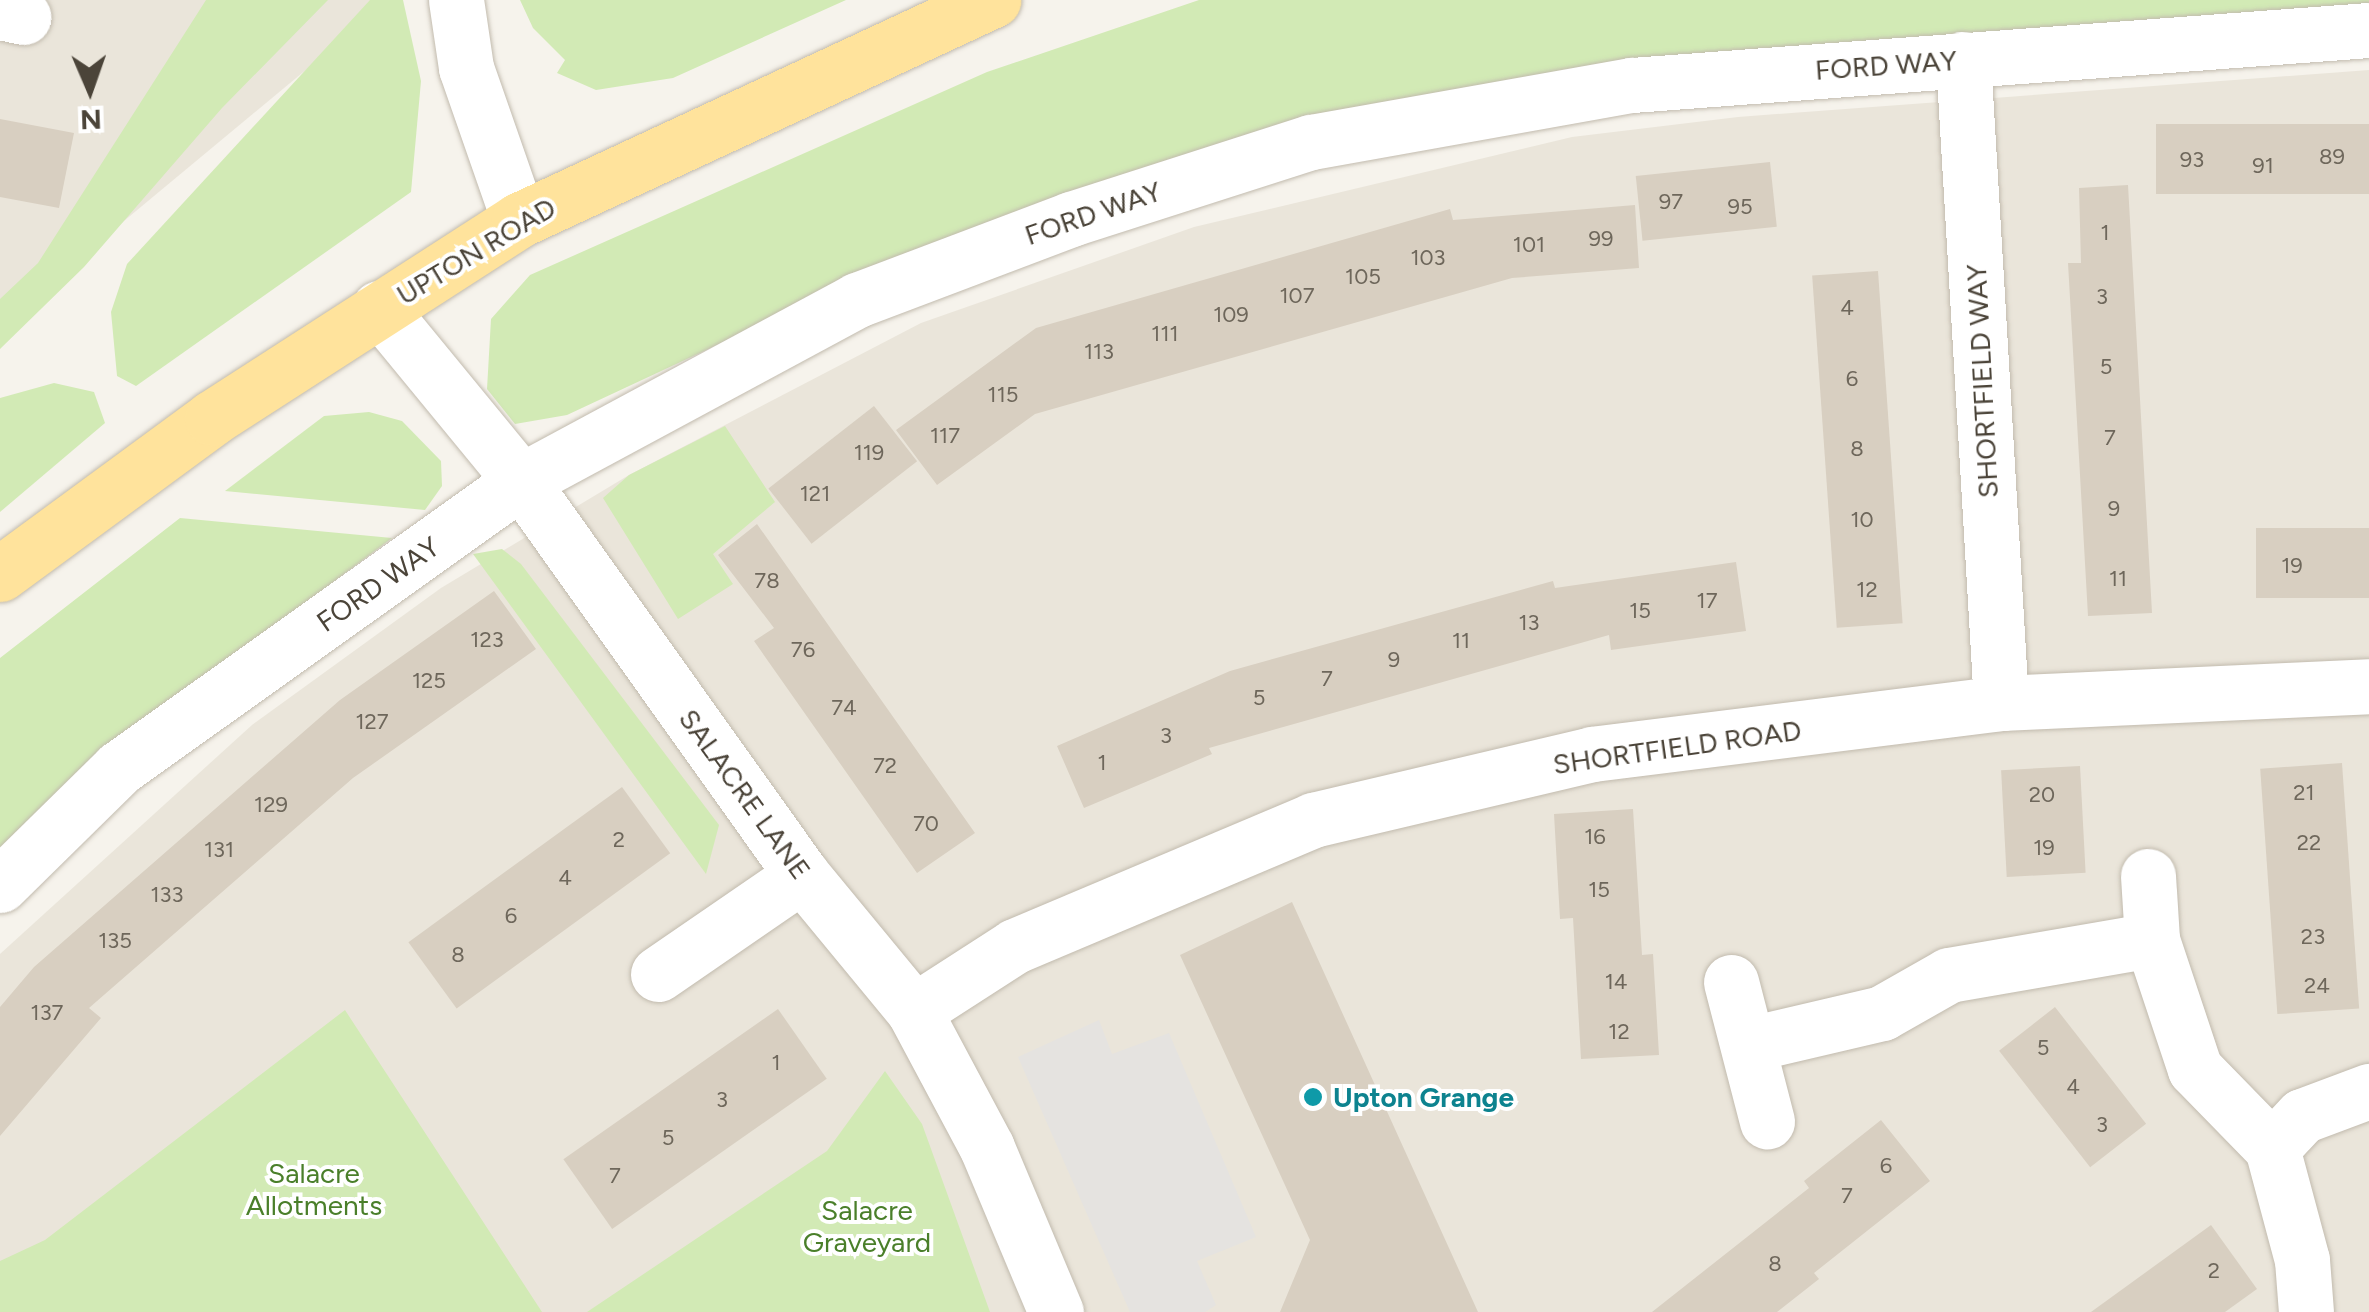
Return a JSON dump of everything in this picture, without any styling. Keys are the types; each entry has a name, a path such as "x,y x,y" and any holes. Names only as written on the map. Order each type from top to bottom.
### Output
{"main road":[{"name":"UPTON ROAD","path":"0,574 162,452 519,220 993,0"}],"street":[{"path":"456,0 466,68 519,220"},
{"name":"FORD WAY","path":"0,885 119,768 521,482 857,300 1071,219 1311,142 1632,85 2369,30"},
{"name":"SHORTFIELD WAY","path":"1963,58 2001,704"},
{"name":"SALACRE LANE","path":"380,308 521,482 802,875 914,1011 987,1148 1056,1312"},
{"name":"SHORTFIELD ROAD","path":"914,1011 1015,946 1313,820 1592,754 2001,704 2369,686"},
{"path":"658,974 802,875"},
{"path":"2148,876 2152,940 2196,1069 2272,1148 2302,1260 2306,1312"},
{"path":"1750,1044 1882,1014 1950,975 2152,940"},
{"path":"1731,982 1767,1120"},
{"path":"2272,1148 2302,1116 2369,1091"}],"shaded area":[{"path":"0,0 390,0 0,324"},
{"path":"2369,70 2369,1312 0,1312 0,954 252,725 441,588 629,475 921,323 1194,227 1572,137 1738,117"},
{"path":"1099,1020 1112,1054 1169,1033 1256,1237 1197,1261 1216,1305 1205,1312 1130,1312 1018,1057"}],"green space":[{"path":"206,0 328,0 222,108 84,267 0,349 0,299 38,263"},
{"path":"370,0 403,0 421,81 411,192 136,386 117,376 111,312 127,264"},
{"path":"520,0 846,0 673,78 596,90 557,73 565,60 533,28"},
{"path":"1199,0 2369,0 2369,14 1691,64 897,261 567,415 515,424 487,389 491,319 530,275 987,72"},
{"path":"54,383 94,392 105,423 0,512 0,398"},
{"path":"369,412 402,421 441,461 442,486 425,510 225,491 324,416"},
{"path":"725,426 775,502 713,554 733,584 678,619 603,498 629,475"},
{"path":"180,518 392,538 156,715 0,856 0,658"},
{"path":"502,549 521,564 719,825 706,874 473,554"},
{"name":"Salacre Allotments","path":"345,1010 542,1312 0,1312 0,1261 45,1240"},
{"name":"Salacre Graveyard","path":"885,1071 922,1124 990,1312 587,1312 827,1151"}],"building":[{"path":"0,119 74,133 59,208 0,197"},
{"path":"2156,124 2369,124 2369,194 2156,194"},
{"path":"1770,162 1777,227 1643,241 1636,176"},
{"path":"2128,185 2152,613 2088,616 2068,263 2081,263 2079,188"},
{"path":"1635,205 1639,268 1512,278 1035,414 937,485 896,430 1036,328 1450,209 1453,220"},
{"path":"1878,271 1903,623 1837,628 1812,276"},
{"path":"874,406 917,461 812,544 768,488"},
{"path":"757,524 975,833 917,873 754,641 774,628 718,555"},
{"path":"2256,528 2369,528 2369,598 2256,598"},
{"path":"1736,562 1746,631 1611,650 1609,635 1209,748 1212,754 1084,808 1057,746 1230,671 1553,581 1555,588"},
{"path":"494,591 536,649 353,778 89,1008 101,1018 0,1136 0,1007 34,967 340,700"},
{"path":"2342,763 2359,1008 2277,1014 2260,769"},
{"path":"2080,766 2086,873 2007,877 2001,770"},
{"path":"622,787 670,853 457,1009 408,942"},
{"path":"1633,809 1642,955 1653,954 1659,1055 1581,1059 1573,918 1560,919 1554,814"},
{"name":"Upton Grange","path":"1292,902 1478,1312 1280,1312 1310,1240 1180,955"},
{"path":"2055,1007 2146,1124 2090,1167 1999,1051"},
{"path":"778,1009 827,1079 612,1229 563,1159"},
{"path":"1881,1120 1930,1181 1814,1273 1819,1279 1777,1312 1652,1312 1809,1188 1804,1181"},
{"path":"2211,1225 2257,1289 2225,1312 2091,1312"}],"place":[{"name":"Upton Grange","path":"1313,1097"}]}
